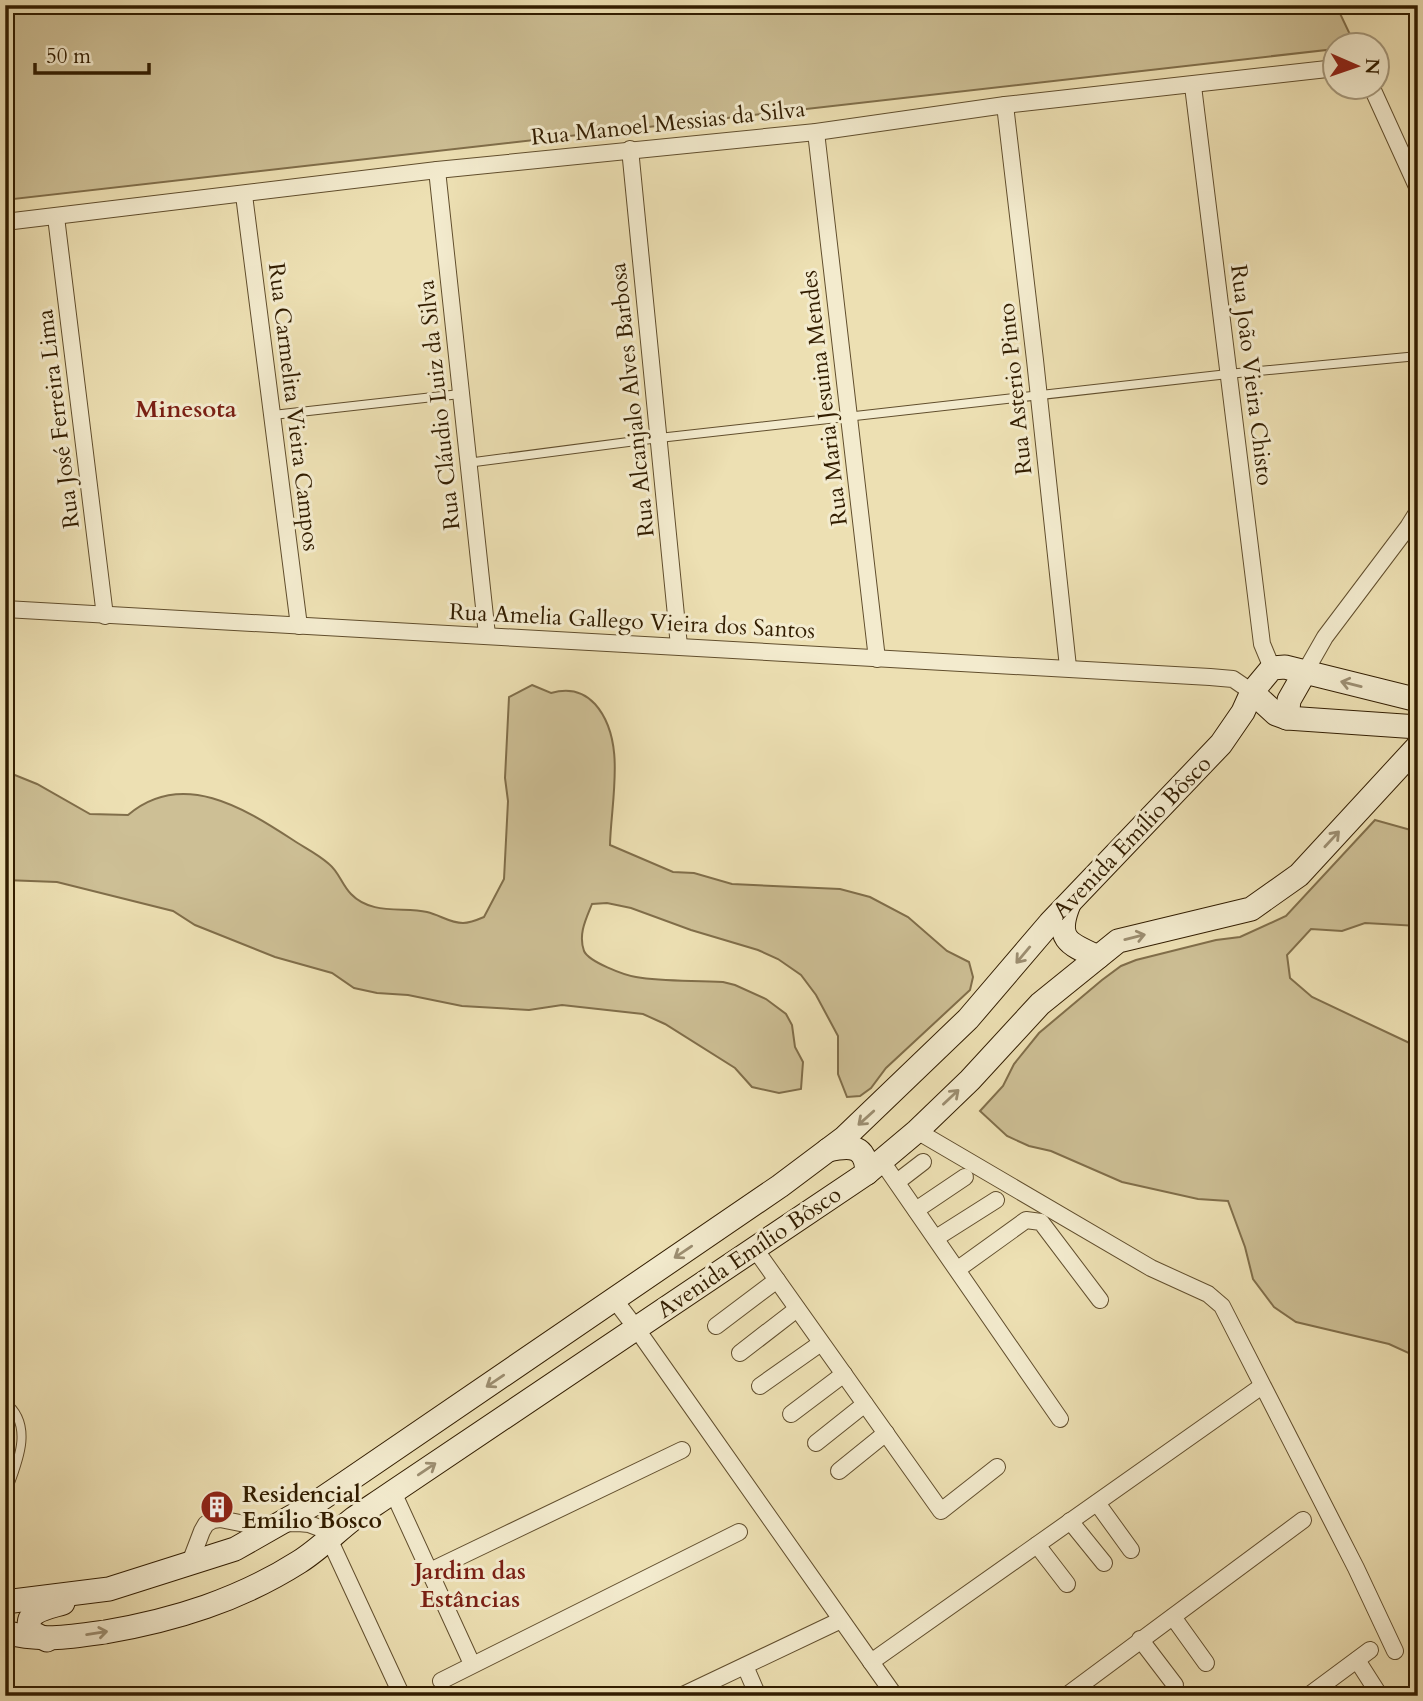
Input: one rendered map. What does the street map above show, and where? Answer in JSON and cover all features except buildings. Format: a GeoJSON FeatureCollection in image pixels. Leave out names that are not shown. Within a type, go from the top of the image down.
{"type":"FeatureCollection","features":[{"type":"Feature","properties":{"kind":"main road"},"geometry":{"type":"LineString","coordinates":[[1272,668],[1285,667],[1418,700]]}},
{"type":"Feature","properties":{"kind":"main road","name":"Avenida Emílio Bôsco"},"geometry":{"type":"LineString","coordinates":[[5,1602],[109,1589],[234,1549],[348,1481],[780,1186],[828,1150],[888,1097],[973,1012],[1070,901],[1221,744],[1243,712],[1252,692],[1272,668]]}},
{"type":"Feature","properties":{"kind":"main road"},"geometry":{"type":"LineString","coordinates":[[1287,718],[1289,700],[1305,672]]}},
{"type":"Feature","properties":{"kind":"main road"},"geometry":{"type":"LineString","coordinates":[[1252,692],[1276,714],[1287,718],[1418,727]]}},
{"type":"Feature","properties":{"kind":"main road","name":"Avenida Emílio Bôsco"},"geometry":{"type":"LineString","coordinates":[[5,1632],[47,1640],[134,1627],[181,1616],[262,1584],[302,1560],[393,1492],[874,1166],[917,1131],[1040,1004],[1118,941],[1251,909],[1299,875],[1418,746]]}},
{"type":"Feature","properties":{"kind":"main road"},"geometry":{"type":"LineString","coordinates":[[1070,901],[1062,921],[1066,939],[1074,947],[1098,957]]}},
{"type":"Feature","properties":{"kind":"main road"},"geometry":{"type":"LineString","coordinates":[[828,1150],[842,1147],[857,1149],[874,1166]]}},
{"type":"Feature","properties":{"kind":"main road"},"geometry":{"type":"LineString","coordinates":[[47,1640],[31,1632],[28,1625],[34,1613],[109,1589]]}},
{"type":"Feature","properties":{"kind":"street","name":"Rua Manoel Messias da Silva"},"geometry":{"type":"LineString","coordinates":[[5,222],[437,170],[816,132],[1004,105],[1322,70]]}},
{"type":"Feature","properties":{"kind":"street","name":"Rua João Vieira Chisto"},"geometry":{"type":"LineString","coordinates":[[1193,86],[1262,644],[1272,668]]}},
{"type":"Feature","properties":{"kind":"street"},"geometry":{"type":"LineString","coordinates":[[1378,102],[1418,189]]}},
{"type":"Feature","properties":{"kind":"street","name":"Rua Asterio Pinto"},"geometry":{"type":"LineString","coordinates":[[1004,105],[1068,667]]}},
{"type":"Feature","properties":{"kind":"street","name":"Rua Maria Jesuina Mendes"},"geometry":{"type":"LineString","coordinates":[[816,132],[877,659]]}},
{"type":"Feature","properties":{"kind":"street","name":"Rua Alcanjalo Alves Barbosa"},"geometry":{"type":"LineString","coordinates":[[629,149],[679,646]]}},
{"type":"Feature","properties":{"kind":"street","name":"Rua Cláudio Luiz da Silva"},"geometry":{"type":"LineString","coordinates":[[437,170],[487,635]]}},
{"type":"Feature","properties":{"kind":"street","name":"Rua Carmelita Vieira Campos"},"geometry":{"type":"LineString","coordinates":[[244,195],[299,626]]}},
{"type":"Feature","properties":{"kind":"street","name":"Rua José Ferreira Lima"},"geometry":{"type":"LineString","coordinates":[[56,217],[105,616]]}},
{"type":"Feature","properties":{"kind":"street"},"geometry":{"type":"LineString","coordinates":[[1305,672],[1325,637],[1409,527],[1418,511]]}},
{"type":"Feature","properties":{"kind":"street","name":"Rua Amelia Gallego Vieira dos Santos"},"geometry":{"type":"LineString","coordinates":[[5,608],[105,616],[487,635],[877,659],[1068,667],[1233,679],[1252,692]]}},
{"type":"Feature","properties":{"kind":"street"},"geometry":{"type":"LineString","coordinates":[[917,1131],[1151,1268],[1208,1294],[1222,1306],[1356,1568],[1395,1651]]}},
{"type":"Feature","properties":{"kind":"street"},"geometry":{"type":"LineString","coordinates":[[897,1182],[923,1162]]}},
{"type":"Feature","properties":{"kind":"street"},"geometry":{"type":"LineString","coordinates":[[874,1166],[897,1182],[1060,1419]]}},
{"type":"Feature","properties":{"kind":"street"},"geometry":{"type":"LineString","coordinates":[[916,1210],[965,1177]]}},
{"type":"Feature","properties":{"kind":"street"},"geometry":{"type":"LineString","coordinates":[[936,1238],[996,1200]]}},
{"type":"Feature","properties":{"kind":"street"},"geometry":{"type":"LineString","coordinates":[[958,1269],[1026,1220],[1041,1222],[1100,1300]]}},
{"type":"Feature","properties":{"kind":"street"},"geometry":{"type":"LineString","coordinates":[[755,1249],[941,1511],[997,1467]]}},
{"type":"Feature","properties":{"kind":"street"},"geometry":{"type":"LineString","coordinates":[[716,1326],[777,1280]]}},
{"type":"Feature","properties":{"kind":"street"},"geometry":{"type":"LineString","coordinates":[[614,1300],[895,1696]]}},
{"type":"Feature","properties":{"kind":"street"},"geometry":{"type":"LineString","coordinates":[[740,1353],[797,1309]]}},
{"type":"Feature","properties":{"kind":"street"},"geometry":{"type":"LineString","coordinates":[[760,1386],[821,1343]]}},
{"type":"Feature","properties":{"kind":"street"},"geometry":{"type":"LineString","coordinates":[[791,1414],[844,1374]]}},
{"type":"Feature","properties":{"kind":"street"},"geometry":{"type":"LineString","coordinates":[[871,1662],[1262,1386]]}},
{"type":"Feature","properties":{"kind":"street"},"geometry":{"type":"LineString","coordinates":[[816,1443],[865,1404]]}},
{"type":"Feature","properties":{"kind":"street"},"geometry":{"type":"LineString","coordinates":[[839,1471],[886,1433]]}},
{"type":"Feature","properties":{"kind":"street"},"geometry":{"type":"LineString","coordinates":[[429,1571],[682,1450]]}},
{"type":"Feature","properties":{"kind":"street"},"geometry":{"type":"LineString","coordinates":[[393,1492],[472,1664]]}},
{"type":"Feature","properties":{"kind":"street"},"geometry":{"type":"LineString","coordinates":[[1097,1503],[1131,1550]]}},
{"type":"Feature","properties":{"kind":"street"},"geometry":{"type":"LineString","coordinates":[[189,1565],[202,1531],[206,1524],[213,1520],[250,1525],[309,1524],[325,1530],[402,1696]]}},
{"type":"Feature","properties":{"kind":"street"},"geometry":{"type":"LineString","coordinates":[[1066,1696],[1303,1520]]}},
{"type":"Feature","properties":{"kind":"street"},"geometry":{"type":"LineString","coordinates":[[1070,1521],[1104,1563]]}},
{"type":"Feature","properties":{"kind":"street"},"geometry":{"type":"LineString","coordinates":[[441,1681],[739,1532]]}},
{"type":"Feature","properties":{"kind":"street"},"geometry":{"type":"LineString","coordinates":[[1037,1545],[1067,1584]]}},
{"type":"Feature","properties":{"kind":"street"},"geometry":{"type":"LineString","coordinates":[[1173,1617],[1206,1663]]}},
{"type":"Feature","properties":{"kind":"street"},"geometry":{"type":"LineString","coordinates":[[681,1696],[841,1620]]}},
{"type":"Feature","properties":{"kind":"street"},"geometry":{"type":"LineString","coordinates":[[1140,1639],[1175,1685]]}},
{"type":"Feature","properties":{"kind":"street"},"geometry":{"type":"LineString","coordinates":[[1308,1696],[1364,1655],[1380,1696]]}},
{"type":"Feature","properties":{"kind":"street"},"geometry":{"type":"LineString","coordinates":[[745,1666],[758,1696]]}},
{"type":"Feature","properties":{"kind":"street"},"geometry":{"type":"LineString","coordinates":[[715,1680],[722,1696]]}},
{"type":"Feature","properties":{"kind":"lane"},"geometry":{"type":"LineString","coordinates":[[467,463],[659,438],[1228,374],[1418,356]]}},
{"type":"Feature","properties":{"kind":"lane"},"geometry":{"type":"LineString","coordinates":[[273,415],[460,394]]}},
{"type":"Feature","properties":{"kind":"lane"},"geometry":{"type":"LineString","coordinates":[[5,1402],[13,1408],[21,1423],[22,1438],[5,1496]]}},
{"type":"Feature","properties":{"kind":"shaded area"},"geometry":{"type":"Polygon","coordinates":[[[5,5],[1336,5],[1349,32],[1322,32],[1322,50],[5,200],[5,5]]]}},
{"type":"Feature","properties":{"kind":"shaded area"},"geometry":{"type":"Polygon","coordinates":[[[532,685],[551,693],[580,693],[595,704],[605,719],[611,735],[615,771],[610,845],[673,872],[694,873],[732,884],[840,889],[870,897],[908,917],[947,951],[969,962],[973,977],[970,990],[886,1068],[871,1088],[860,1096],[847,1097],[838,1074],[838,1036],[816,995],[801,975],[778,959],[758,950],[631,908],[607,903],[592,904],[583,927],[582,945],[587,955],[599,964],[636,977],[735,985],[766,999],[786,1014],[792,1025],[795,1047],[803,1062],[801,1089],[779,1093],[752,1087],[735,1068],[665,1024],[643,1014],[562,1005],[529,1010],[462,1006],[408,995],[377,993],[354,988],[332,973],[275,957],[195,925],[173,911],[57,882],[5,880],[5,771],[37,784],[90,814],[128,815],[149,802],[170,795],[191,794],[212,798],[254,816],[320,857],[332,867],[345,887],[359,901],[377,908],[427,912],[458,923],[476,920],[484,917],[504,879],[509,697],[532,685]]]}},
{"type":"Feature","properties":{"kind":"shaded area"},"geometry":{"type":"Polygon","coordinates":[[[1375,820],[1418,832],[1418,926],[1365,923],[1342,931],[1311,929],[1287,955],[1290,978],[1312,997],[1418,1047],[1418,1363],[1411,1354],[1389,1344],[1296,1322],[1274,1307],[1253,1279],[1245,1247],[1228,1201],[1198,1199],[1122,1182],[1051,1151],[1029,1146],[1007,1136],[980,1111],[1003,1086],[1014,1064],[1039,1033],[1121,966],[1216,940],[1240,937],[1286,916],[1375,820]]]}},
{"type":"Feature","properties":{"kind":"place","name":"Residencial Emilio Bosco"},"geometry":{"type":"Point","coordinates":[217,1507]}},
{"type":"Feature","properties":{"kind":"district","name":"Minesota"},"geometry":{"type":"Point","coordinates":[186,409]}},
{"type":"Feature","properties":{"kind":"district","name":"Jardim das Estâncias"},"geometry":{"type":"Point","coordinates":[470,1585]}}]}
